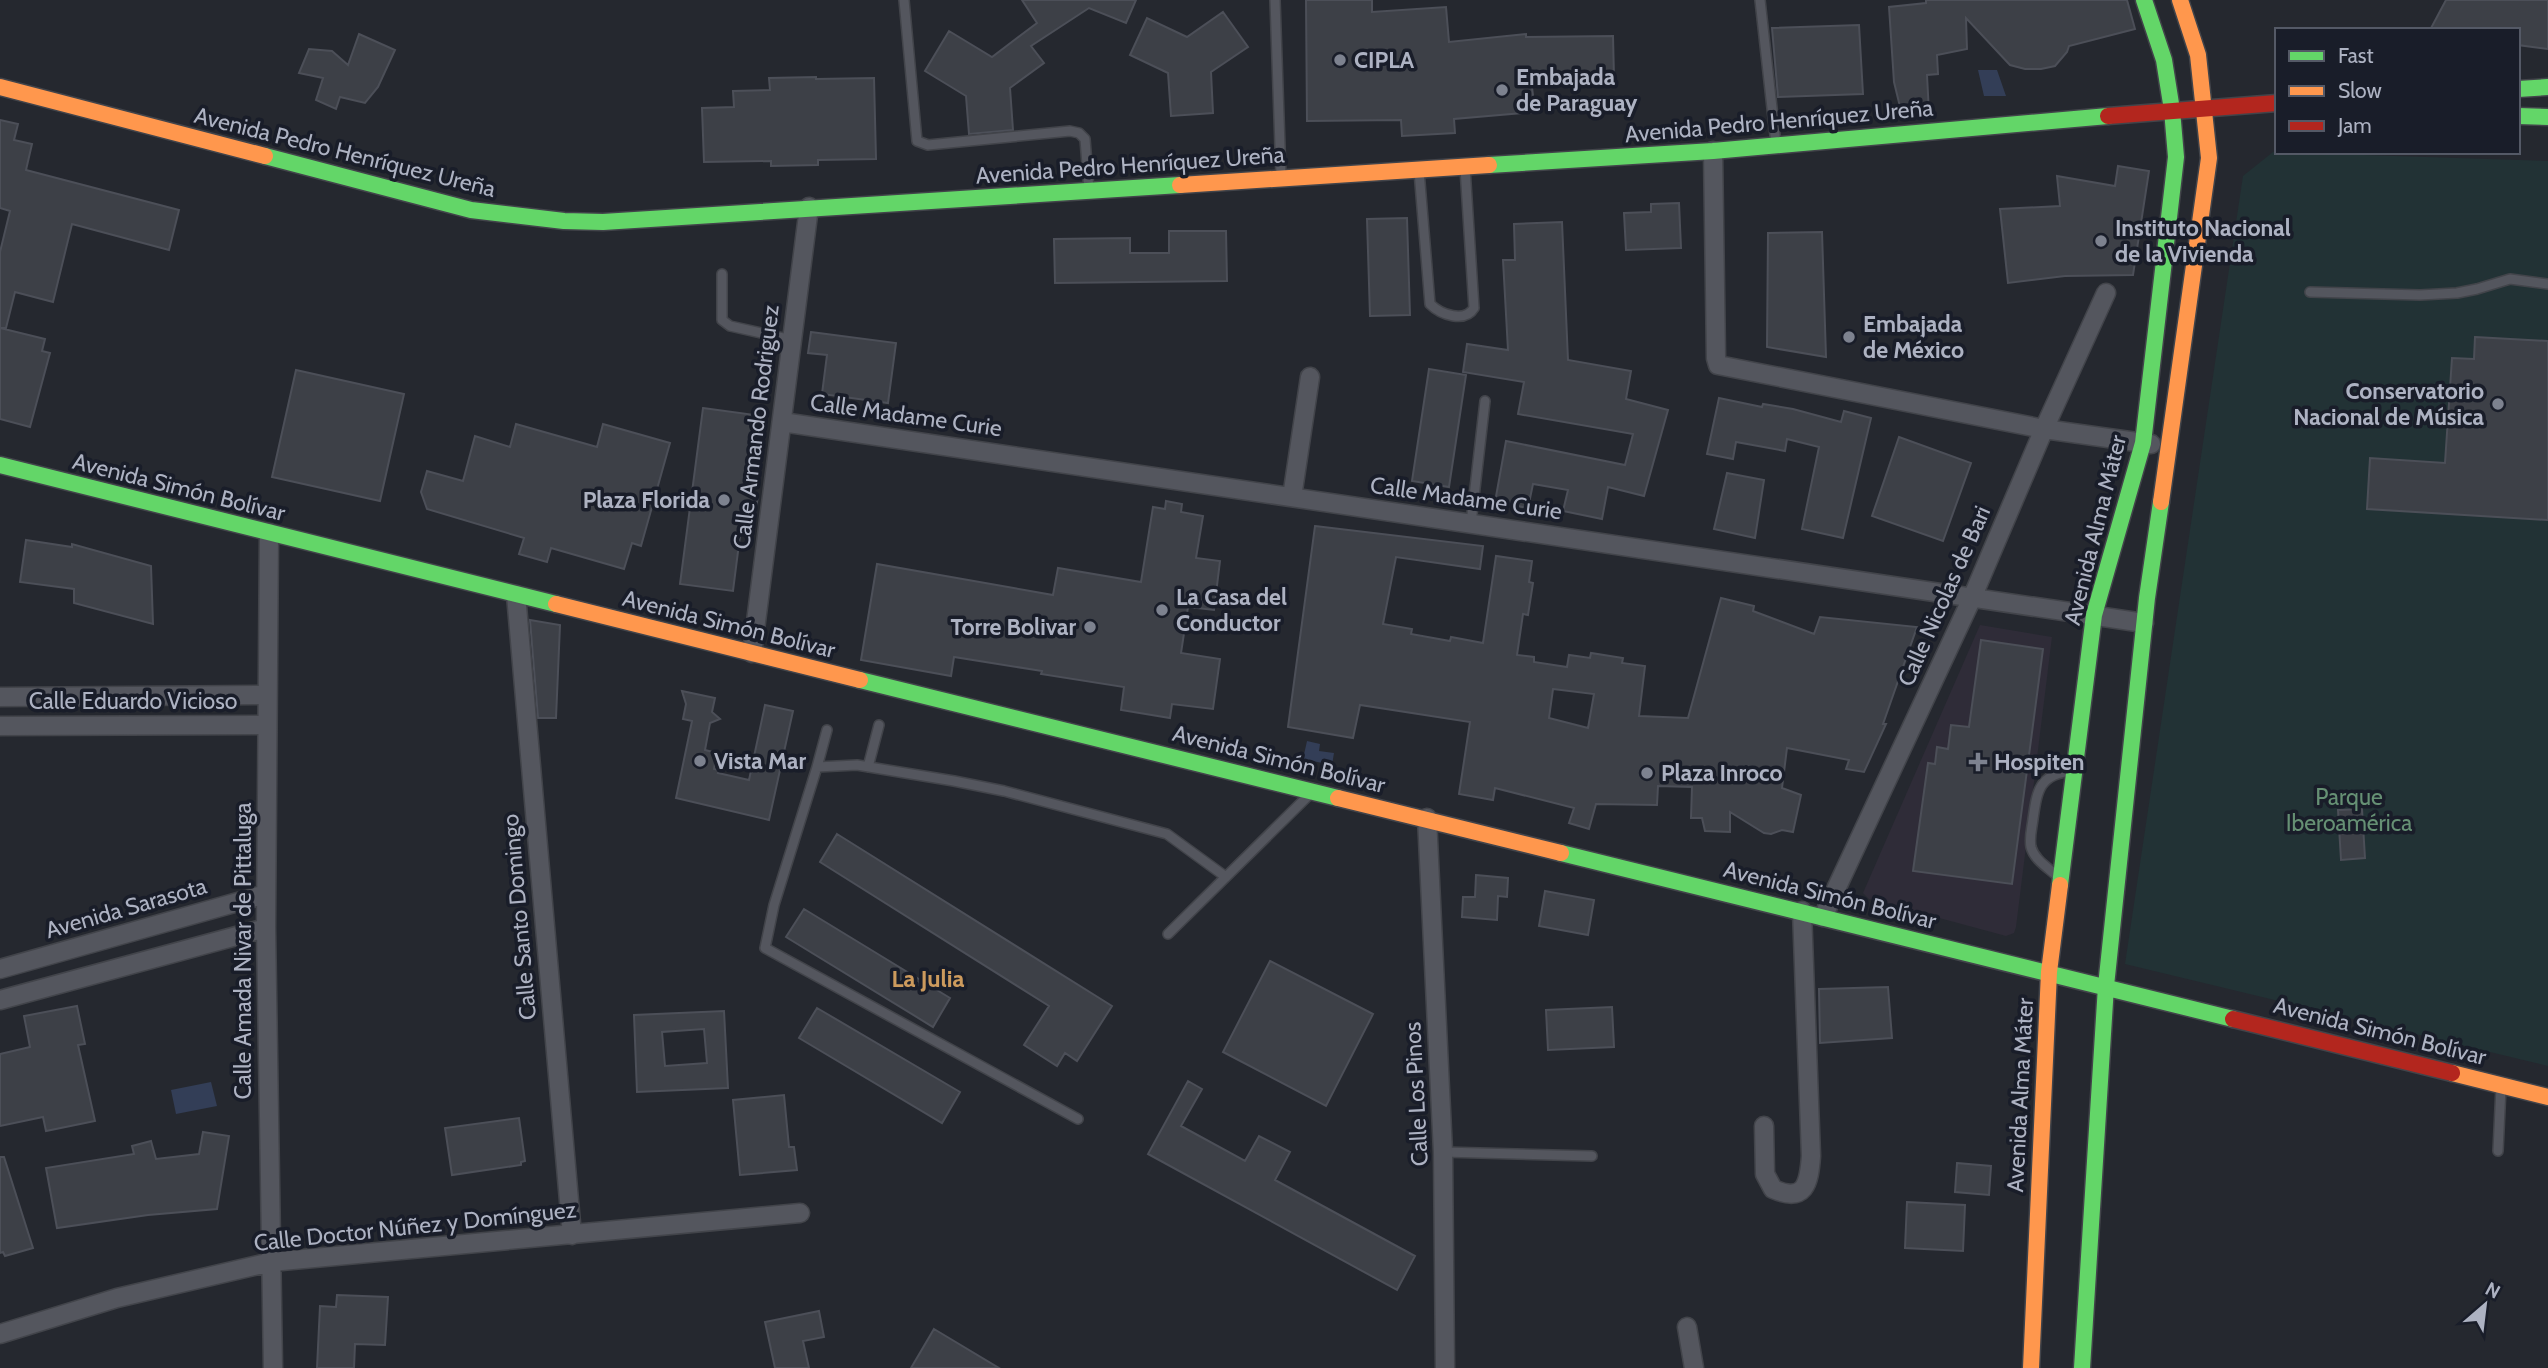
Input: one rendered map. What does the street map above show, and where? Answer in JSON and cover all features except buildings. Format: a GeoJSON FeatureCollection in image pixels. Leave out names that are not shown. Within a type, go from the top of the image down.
{"type":"FeatureCollection","features":[{"type":"Feature","properties":{"kind":"main road","name":"Avenida Alma Máter"},"geometry":{"type":"LineString","coordinates":[[2031,1368],[2049,972],[2060,879],[2094,615],[2143,443],[2176,157],[2164,60],[2144,0]]}},
{"type":"Feature","properties":{"kind":"main road"},"geometry":{"type":"LineString","coordinates":[[2082,1368],[2106,986],[2144,623],[2208,158],[2197,55],[2180,0]]}},
{"type":"Feature","properties":{"kind":"main road","name":"Avenida Pedro Henríquez Ureña"},"geometry":{"type":"LineString","coordinates":[[0,87],[471,210],[564,221],[603,222],[1713,151],[2204,107],[2275,103]]}},
{"type":"Feature","properties":{"kind":"main road"},"geometry":{"type":"LineString","coordinates":[[2520,89],[2548,87]]}},
{"type":"Feature","properties":{"kind":"main road"},"geometry":{"type":"LineString","coordinates":[[2520,116],[2548,117]]}},
{"type":"Feature","properties":{"kind":"main road","name":"Avenida Simón Bolívar"},"geometry":{"type":"LineString","coordinates":[[0,465],[2548,1097]]}},
{"type":"Feature","properties":{"kind":"street"},"geometry":{"type":"LineString","coordinates":[[1713,151],[1718,365],[2044,429],[2169,447]]}},
{"type":"Feature","properties":{"kind":"street","name":"Calle Armando Rodriguez"},"geometry":{"type":"LineString","coordinates":[[752,653],[809,207]]}},
{"type":"Feature","properties":{"kind":"street","name":"Calle Nicolas de Bari"},"geometry":{"type":"LineString","coordinates":[[1824,917],[1972,598],[2106,293]]}},
{"type":"Feature","properties":{"kind":"street"},"geometry":{"type":"LineString","coordinates":[[1292,497],[1310,377]]}},
{"type":"Feature","properties":{"kind":"street","name":"Calle Madame Curie"},"geometry":{"type":"LineString","coordinates":[[782,422],[2144,623]]}},
{"type":"Feature","properties":{"kind":"street","name":"Calle Amada Nivar de Pittaluga"},"geometry":{"type":"LineString","coordinates":[[269,533],[266,928],[273,1368]]}},
{"type":"Feature","properties":{"kind":"street","name":"Calle Santo Domingo"},"geometry":{"type":"LineString","coordinates":[[516,595],[572,1235]]}},
{"type":"Feature","properties":{"kind":"street","name":"Calle Eduardo Vicioso"},"geometry":{"type":"LineString","coordinates":[[0,697],[266,695]]}},
{"type":"Feature","properties":{"kind":"street","name":"Calle Eduardo Vicioso"},"geometry":{"type":"LineString","coordinates":[[0,726],[267,725]]}},
{"type":"Feature","properties":{"kind":"street","name":"Calle Los Pinos"},"geometry":{"type":"LineString","coordinates":[[1427,818],[1443,1152],[1445,1368]]}},
{"type":"Feature","properties":{"kind":"street","name":"Avenida Sarasota"},"geometry":{"type":"LineString","coordinates":[[0,969],[266,894]]}},
{"type":"Feature","properties":{"kind":"street"},"geometry":{"type":"LineString","coordinates":[[1764,1125],[1765,1174],[1773,1189],[1787,1195],[1799,1193],[1806,1186],[1810,1175],[1811,1156],[1802,911]]}},
{"type":"Feature","properties":{"kind":"street"},"geometry":{"type":"LineString","coordinates":[[0,1000],[266,928]]}},
{"type":"Feature","properties":{"kind":"street"},"geometry":{"type":"LineString","coordinates":[[71,950],[80,978]]}},
{"type":"Feature","properties":{"kind":"street","name":"Calle Doctor Núñez y Domínguez"},"geometry":{"type":"LineString","coordinates":[[0,1334],[117,1298],[271,1262],[800,1213]]}},
{"type":"Feature","properties":{"kind":"street"},"geometry":{"type":"LineString","coordinates":[[1687,1327],[1693,1368]]}},
{"type":"Feature","properties":{"kind":"lane"},"geometry":{"type":"LineString","coordinates":[[904,0],[917,141],[928,145],[1070,131],[1079,133],[1085,139],[1089,190]]}},
{"type":"Feature","properties":{"kind":"lane"},"geometry":{"type":"LineString","coordinates":[[1275,0],[1281,178]]}},
{"type":"Feature","properties":{"kind":"lane"},"geometry":{"type":"LineString","coordinates":[[1760,0],[1776,145]]}},
{"type":"Feature","properties":{"kind":"lane"},"geometry":{"type":"LineString","coordinates":[[1419,169],[1430,304],[1438,312],[1463,316],[1470,314],[1474,308],[1465,167]]}},
{"type":"Feature","properties":{"kind":"lane"},"geometry":{"type":"LineString","coordinates":[[722,274],[722,320],[730,326],[792,340]]}},
{"type":"Feature","properties":{"kind":"lane"},"geometry":{"type":"LineString","coordinates":[[2310,292],[2420,295],[2457,293],[2511,279],[2548,284]]}},
{"type":"Feature","properties":{"kind":"lane"},"geometry":{"type":"LineString","coordinates":[[1471,523],[1485,401]]}},
{"type":"Feature","properties":{"kind":"lane"},"geometry":{"type":"LineString","coordinates":[[868,767],[878,726]]}},
{"type":"Feature","properties":{"kind":"lane"},"geometry":{"type":"LineString","coordinates":[[827,730],[774,905],[765,948],[1078,1119]]}},
{"type":"Feature","properties":{"kind":"lane"},"geometry":{"type":"LineString","coordinates":[[817,767],[858,765],[1004,791],[1167,834],[1226,877]]}},
{"type":"Feature","properties":{"kind":"lane"},"geometry":{"type":"LineString","coordinates":[[2060,879],[2034,852],[2031,833],[2036,796],[2041,786],[2053,775],[2074,771]]}},
{"type":"Feature","properties":{"kind":"lane"},"geometry":{"type":"LineString","coordinates":[[1168,934],[1314,791]]}},
{"type":"Feature","properties":{"kind":"lane"},"geometry":{"type":"LineString","coordinates":[[2498,1151],[2501,1085]]}},
{"type":"Feature","properties":{"kind":"lane"},"geometry":{"type":"LineString","coordinates":[[1443,1152],[1592,1156]]}},
{"type":"Feature","properties":{"kind":"shaded area","name":"Hospiten"},"geometry":{"type":"Polygon","coordinates":[[[1980,625],[2052,637],[2016,927],[2014,933],[2006,936],[1869,899],[1863,893],[1980,625]]]}},
{"type":"Feature","properties":{"kind":"green space","name":"Parque Iberoamérica"},"geometry":{"type":"Polygon","coordinates":[[[2273,152],[2548,161],[2548,1066],[2125,964],[2243,176],[2273,152]]]}},
{"type":"Feature","properties":{"kind":"water"},"geometry":{"type":"Polygon","coordinates":[[[1978,70],[1997,70],[2006,96],[1984,96],[1978,70]]]}},
{"type":"Feature","properties":{"kind":"water"},"geometry":{"type":"Polygon","coordinates":[[[1307,741],[1320,744],[1319,751],[1334,753],[1332,765],[1303,759],[1307,741]]]}},
{"type":"Feature","properties":{"kind":"water"},"geometry":{"type":"Polygon","coordinates":[[[211,1082],[217,1106],[176,1114],[171,1090],[211,1082]]]}},
{"type":"Feature","properties":{"kind":"traffic: fast"},"geometry":{"type":"LineString","coordinates":[[2060,885],[2094,615],[2143,443],[2176,157],[2164,60],[2144,0]]}},
{"type":"Feature","properties":{"kind":"traffic: fast"},"geometry":{"type":"LineString","coordinates":[[2520,89],[2548,87]]}},
{"type":"Feature","properties":{"kind":"traffic: fast"},"geometry":{"type":"LineString","coordinates":[[1489,165],[1713,151],[2108,116]]}},
{"type":"Feature","properties":{"kind":"traffic: fast"},"geometry":{"type":"LineString","coordinates":[[2520,116],[2548,117]]}},
{"type":"Feature","properties":{"kind":"traffic: fast"},"geometry":{"type":"LineString","coordinates":[[265,156],[471,210],[564,221],[603,222],[1180,185]]}},
{"type":"Feature","properties":{"kind":"traffic: fast"},"geometry":{"type":"LineString","coordinates":[[0,465],[556,604]]}},
{"type":"Feature","properties":{"kind":"traffic: fast"},"geometry":{"type":"LineString","coordinates":[[2082,1368],[2106,986],[2147,598],[2161,502]]}},
{"type":"Feature","properties":{"kind":"traffic: fast"},"geometry":{"type":"LineString","coordinates":[[860,680],[1338,798]]}},
{"type":"Feature","properties":{"kind":"traffic: fast"},"geometry":{"type":"LineString","coordinates":[[1561,853],[2233,1019]]}},
{"type":"Feature","properties":{"kind":"traffic: slow"},"geometry":{"type":"LineString","coordinates":[[2161,502],[2209,158],[2198,55],[2180,0]]}},
{"type":"Feature","properties":{"kind":"traffic: slow"},"geometry":{"type":"LineString","coordinates":[[0,87],[265,156]]}},
{"type":"Feature","properties":{"kind":"traffic: slow"},"geometry":{"type":"LineString","coordinates":[[1180,185],[1489,165]]}},
{"type":"Feature","properties":{"kind":"traffic: slow"},"geometry":{"type":"LineString","coordinates":[[556,604],[860,680]]}},
{"type":"Feature","properties":{"kind":"traffic: slow"},"geometry":{"type":"LineString","coordinates":[[1338,798],[1561,853]]}},
{"type":"Feature","properties":{"kind":"traffic: slow"},"geometry":{"type":"LineString","coordinates":[[2031,1368],[2049,972],[2060,885]]}},
{"type":"Feature","properties":{"kind":"traffic: slow"},"geometry":{"type":"LineString","coordinates":[[2452,1073],[2548,1097]]}},
{"type":"Feature","properties":{"kind":"traffic: jam"},"geometry":{"type":"LineString","coordinates":[[2108,116],[2275,103]]}},
{"type":"Feature","properties":{"kind":"traffic: jam"},"geometry":{"type":"LineString","coordinates":[[2233,1019],[2452,1073]]}},
{"type":"Feature","properties":{"kind":"place","name":"CIPLA"},"geometry":{"type":"Point","coordinates":[1340,60]}},
{"type":"Feature","properties":{"kind":"place","name":"Embajada de Paraguay"},"geometry":{"type":"Point","coordinates":[1502,90]}},
{"type":"Feature","properties":{"kind":"place","name":"Instituto Nacional de la Vivienda"},"geometry":{"type":"Point","coordinates":[2101,241]}},
{"type":"Feature","properties":{"kind":"place","name":"Embajada de México"},"geometry":{"type":"Point","coordinates":[1849,337]}},
{"type":"Feature","properties":{"kind":"place","name":"Conservatorio Nacional de Música"},"geometry":{"type":"Point","coordinates":[2498,404]}},
{"type":"Feature","properties":{"kind":"place","name":"Plaza Florida"},"geometry":{"type":"Point","coordinates":[724,500]}},
{"type":"Feature","properties":{"kind":"place","name":"La Casa del Conductor"},"geometry":{"type":"Point","coordinates":[1162,610]}},
{"type":"Feature","properties":{"kind":"place","name":"Torre Bolivar"},"geometry":{"type":"Point","coordinates":[1090,627]}},
{"type":"Feature","properties":{"kind":"place","name":"Vista Mar"},"geometry":{"type":"Point","coordinates":[700,761]}},
{"type":"Feature","properties":{"kind":"place","name":"Hospiten"},"geometry":{"type":"Point","coordinates":[1978,762]}},
{"type":"Feature","properties":{"kind":"place","name":"Plaza Inroco"},"geometry":{"type":"Point","coordinates":[1647,773]}},
{"type":"Feature","properties":{"kind":"district","name":"La Julia"},"geometry":{"type":"Point","coordinates":[928,978]}}]}
